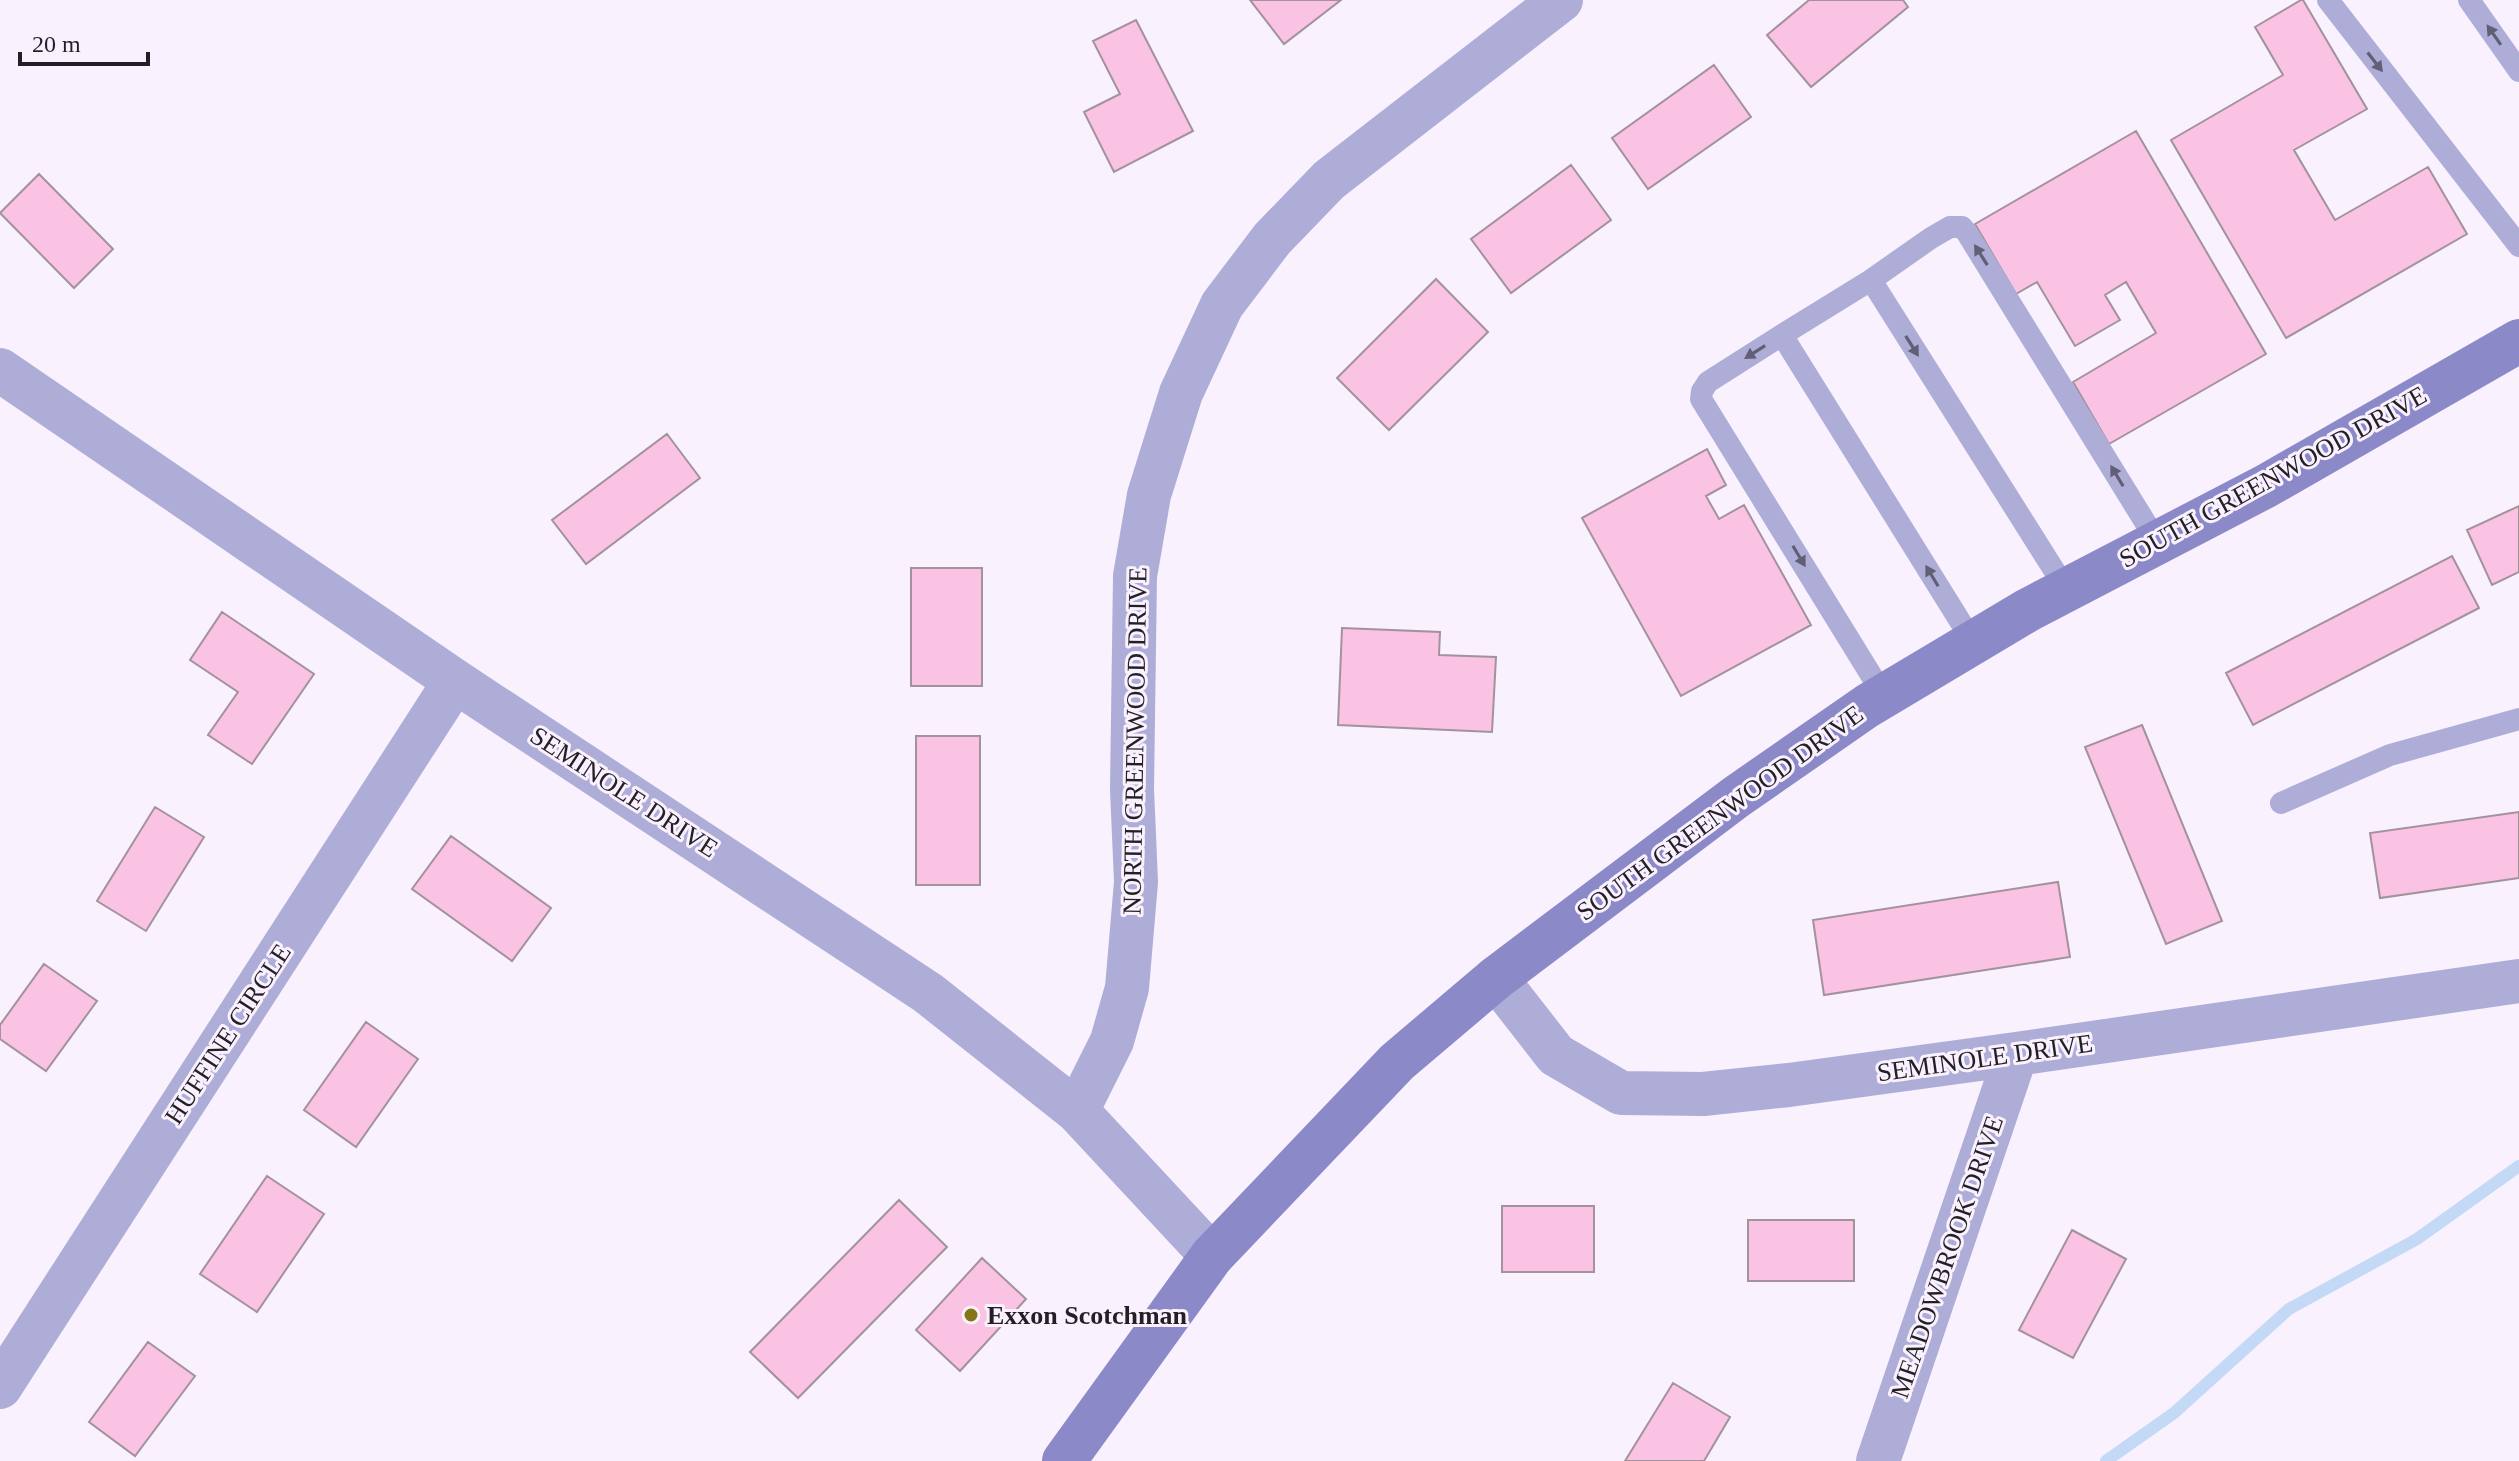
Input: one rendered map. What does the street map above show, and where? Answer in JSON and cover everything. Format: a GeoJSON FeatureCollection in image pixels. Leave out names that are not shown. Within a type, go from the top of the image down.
{"type":"FeatureCollection","features":[{"type":"Feature","properties":{"kind":"street","name":"NORTH GREENWOOD DRIVE"},"geometry":{"type":"LineString","coordinates":[[1077,1111],[1112,1041],[1127,988],[1136,882],[1132,789],[1135,576],[1149,495],[1181,393],[1222,305],[1272,239],[1329,180],[1561,0]]}},
{"type":"Feature","properties":{"kind":"street","name":"SOUTH GREENWOOD DRIVE"},"geometry":{"type":"LineString","coordinates":[[1064,1461],[1212,1256],[1397,1062],[1496,978],[1736,797],[1884,696],[2066,589],[2266,486],[2519,341]]}},
{"type":"Feature","properties":{"kind":"street","name":"SEMINOLE DRIVE"},"geometry":{"type":"LineString","coordinates":[[0,370],[455,681],[928,993],[1077,1111],[1212,1256]]}},
{"type":"Feature","properties":{"kind":"street","name":"HUFFINE CIRCLE"},"geometry":{"type":"LineString","coordinates":[[0,1387],[455,681]]}},
{"type":"Feature","properties":{"kind":"street","name":"SEMINOLE DRIVE"},"geometry":{"type":"LineString","coordinates":[[1496,978],[1556,1055],[1621,1093],[1703,1094],[2016,1054],[2519,981]]}},
{"type":"Feature","properties":{"kind":"street","name":"MEADOWBROOK DRIVE"},"geometry":{"type":"LineString","coordinates":[[1878,1461],[2016,1054]]}},
{"type":"Feature","properties":{"kind":"lane"},"geometry":{"type":"LineString","coordinates":[[2328,0],[2519,246]]}},
{"type":"Feature","properties":{"kind":"lane"},"geometry":{"type":"LineString","coordinates":[[2469,0],[2519,71]]}},
{"type":"Feature","properties":{"kind":"lane"},"geometry":{"type":"LineString","coordinates":[[1884,696],[1701,399],[1702,391],[1708,382],[1950,227],[1962,227],[2158,543]]}},
{"type":"Feature","properties":{"kind":"lane"},"geometry":{"type":"LineString","coordinates":[[1871,280],[2066,589]]}},
{"type":"Feature","properties":{"kind":"lane"},"geometry":{"type":"LineString","coordinates":[[1782,335],[1973,642]]}},
{"type":"Feature","properties":{"kind":"lane"},"geometry":{"type":"LineString","coordinates":[[2281,803],[2390,755],[2519,719]]}},
{"type":"Feature","properties":{"kind":"building"},"geometry":{"type":"Polygon","coordinates":[[[1250,0],[1341,0],[1284,44],[1250,0]]]}},
{"type":"Feature","properties":{"kind":"building"},"geometry":{"type":"Polygon","coordinates":[[[1809,0],[1903,0],[1908,7],[1811,87],[1767,35],[1809,0]]]}},
{"type":"Feature","properties":{"kind":"building"},"geometry":{"type":"Polygon","coordinates":[[[2301,0],[2367,109],[2294,150],[2335,220],[2428,167],[2467,234],[2286,338],[2171,140],[2283,75],[2255,27],[2301,0]]]}},
{"type":"Feature","properties":{"kind":"building"},"geometry":{"type":"Polygon","coordinates":[[[1136,20],[1193,131],[1114,172],[1084,112],[1120,94],[1093,41],[1136,20]]]}},
{"type":"Feature","properties":{"kind":"building"},"geometry":{"type":"Polygon","coordinates":[[[1714,65],[1751,117],[1648,189],[1612,138],[1714,65]]]}},
{"type":"Feature","properties":{"kind":"building"},"geometry":{"type":"Polygon","coordinates":[[[2136,131],[2266,354],[2109,444],[2073,382],[2156,333],[2126,282],[2105,295],[2120,320],[2075,346],[2037,282],[2016,294],[1975,224],[2136,131]]]}},
{"type":"Feature","properties":{"kind":"building"},"geometry":{"type":"Polygon","coordinates":[[[1571,165],[1611,220],[1511,293],[1471,239],[1571,165]]]}},
{"type":"Feature","properties":{"kind":"building"},"geometry":{"type":"Polygon","coordinates":[[[39,174],[113,249],[74,288],[0,213],[39,174]]]}},
{"type":"Feature","properties":{"kind":"building"},"geometry":{"type":"Polygon","coordinates":[[[1436,279],[1488,332],[1389,430],[1337,378],[1436,279]]]}},
{"type":"Feature","properties":{"kind":"building"},"geometry":{"type":"Polygon","coordinates":[[[667,434],[700,478],[586,564],[552,520],[667,434]]]}},
{"type":"Feature","properties":{"kind":"building"},"geometry":{"type":"Polygon","coordinates":[[[1707,449],[1726,485],[1706,496],[1719,519],[1744,505],[1811,625],[1681,696],[1582,518],[1707,449]]]}},
{"type":"Feature","properties":{"kind":"building"},"geometry":{"type":"Polygon","coordinates":[[[2519,506],[2519,572],[2492,585],[2467,530],[2519,506]]]}},
{"type":"Feature","properties":{"kind":"building"},"geometry":{"type":"Polygon","coordinates":[[[2452,556],[2479,608],[2253,725],[2226,673],[2452,556]]]}},
{"type":"Feature","properties":{"kind":"building"},"geometry":{"type":"Polygon","coordinates":[[[911,568],[982,568],[982,686],[911,686],[911,568]]]}},
{"type":"Feature","properties":{"kind":"building"},"geometry":{"type":"Polygon","coordinates":[[[222,612],[314,674],[252,764],[208,735],[238,692],[190,660],[222,612]]]}},
{"type":"Feature","properties":{"kind":"building"},"geometry":{"type":"Polygon","coordinates":[[[1342,628],[1440,632],[1439,655],[1496,657],[1492,732],[1338,725],[1342,628]]]}},
{"type":"Feature","properties":{"kind":"building"},"geometry":{"type":"Polygon","coordinates":[[[2142,725],[2222,921],[2166,944],[2085,747],[2142,725]]]}},
{"type":"Feature","properties":{"kind":"building"},"geometry":{"type":"Polygon","coordinates":[[[916,736],[980,736],[980,885],[916,885],[916,736]]]}},
{"type":"Feature","properties":{"kind":"building"},"geometry":{"type":"Polygon","coordinates":[[[155,807],[204,837],[146,931],[97,901],[155,807]]]}},
{"type":"Feature","properties":{"kind":"building"},"geometry":{"type":"Polygon","coordinates":[[[2519,812],[2519,878],[2380,898],[2370,833],[2519,812]]]}},
{"type":"Feature","properties":{"kind":"building"},"geometry":{"type":"Polygon","coordinates":[[[451,836],[551,908],[512,961],[412,889],[451,836]]]}},
{"type":"Feature","properties":{"kind":"building"},"geometry":{"type":"Polygon","coordinates":[[[2058,882],[2070,957],[1824,995],[1813,920],[2058,882]]]}},
{"type":"Feature","properties":{"kind":"building"},"geometry":{"type":"Polygon","coordinates":[[[44,964],[97,1001],[46,1071],[0,1039],[0,1025],[44,964]]]}},
{"type":"Feature","properties":{"kind":"building"},"geometry":{"type":"Polygon","coordinates":[[[366,1022],[418,1059],[356,1147],[304,1110],[366,1022]]]}},
{"type":"Feature","properties":{"kind":"building"},"geometry":{"type":"Polygon","coordinates":[[[267,1176],[324,1214],[257,1312],[200,1274],[267,1176]]]}},
{"type":"Feature","properties":{"kind":"building"},"geometry":{"type":"Polygon","coordinates":[[[899,1200],[947,1247],[798,1398],[750,1352],[899,1200]]]}},
{"type":"Feature","properties":{"kind":"building"},"geometry":{"type":"Polygon","coordinates":[[[1502,1206],[1594,1206],[1594,1272],[1502,1272],[1502,1206]]]}},
{"type":"Feature","properties":{"kind":"building"},"geometry":{"type":"Polygon","coordinates":[[[1748,1220],[1854,1220],[1854,1281],[1748,1281],[1748,1220]]]}},
{"type":"Feature","properties":{"kind":"building"},"geometry":{"type":"Polygon","coordinates":[[[2072,1230],[2126,1259],[2073,1358],[2019,1330],[2072,1230]]]}},
{"type":"Feature","properties":{"kind":"building","name":"Exxon Scotchman"},"geometry":{"type":"Polygon","coordinates":[[[982,1258],[1026,1299],[960,1371],[916,1330],[982,1258]]]}},
{"type":"Feature","properties":{"kind":"building"},"geometry":{"type":"Polygon","coordinates":[[[148,1342],[195,1376],[135,1456],[89,1422],[148,1342]]]}},
{"type":"Feature","properties":{"kind":"building"},"geometry":{"type":"Polygon","coordinates":[[[1673,1383],[1730,1417],[1704,1461],[1625,1461],[1673,1383]]]}},
{"type":"Feature","properties":{"kind":"waterway"},"geometry":{"type":"LineString","coordinates":[[2106,1461],[2174,1413],[2289,1309],[2417,1239],[2519,1166]]}},
{"type":"Feature","properties":{"kind":"place","name":"Exxon Scotchman"},"geometry":{"type":"Point","coordinates":[971,1315]}}]}
